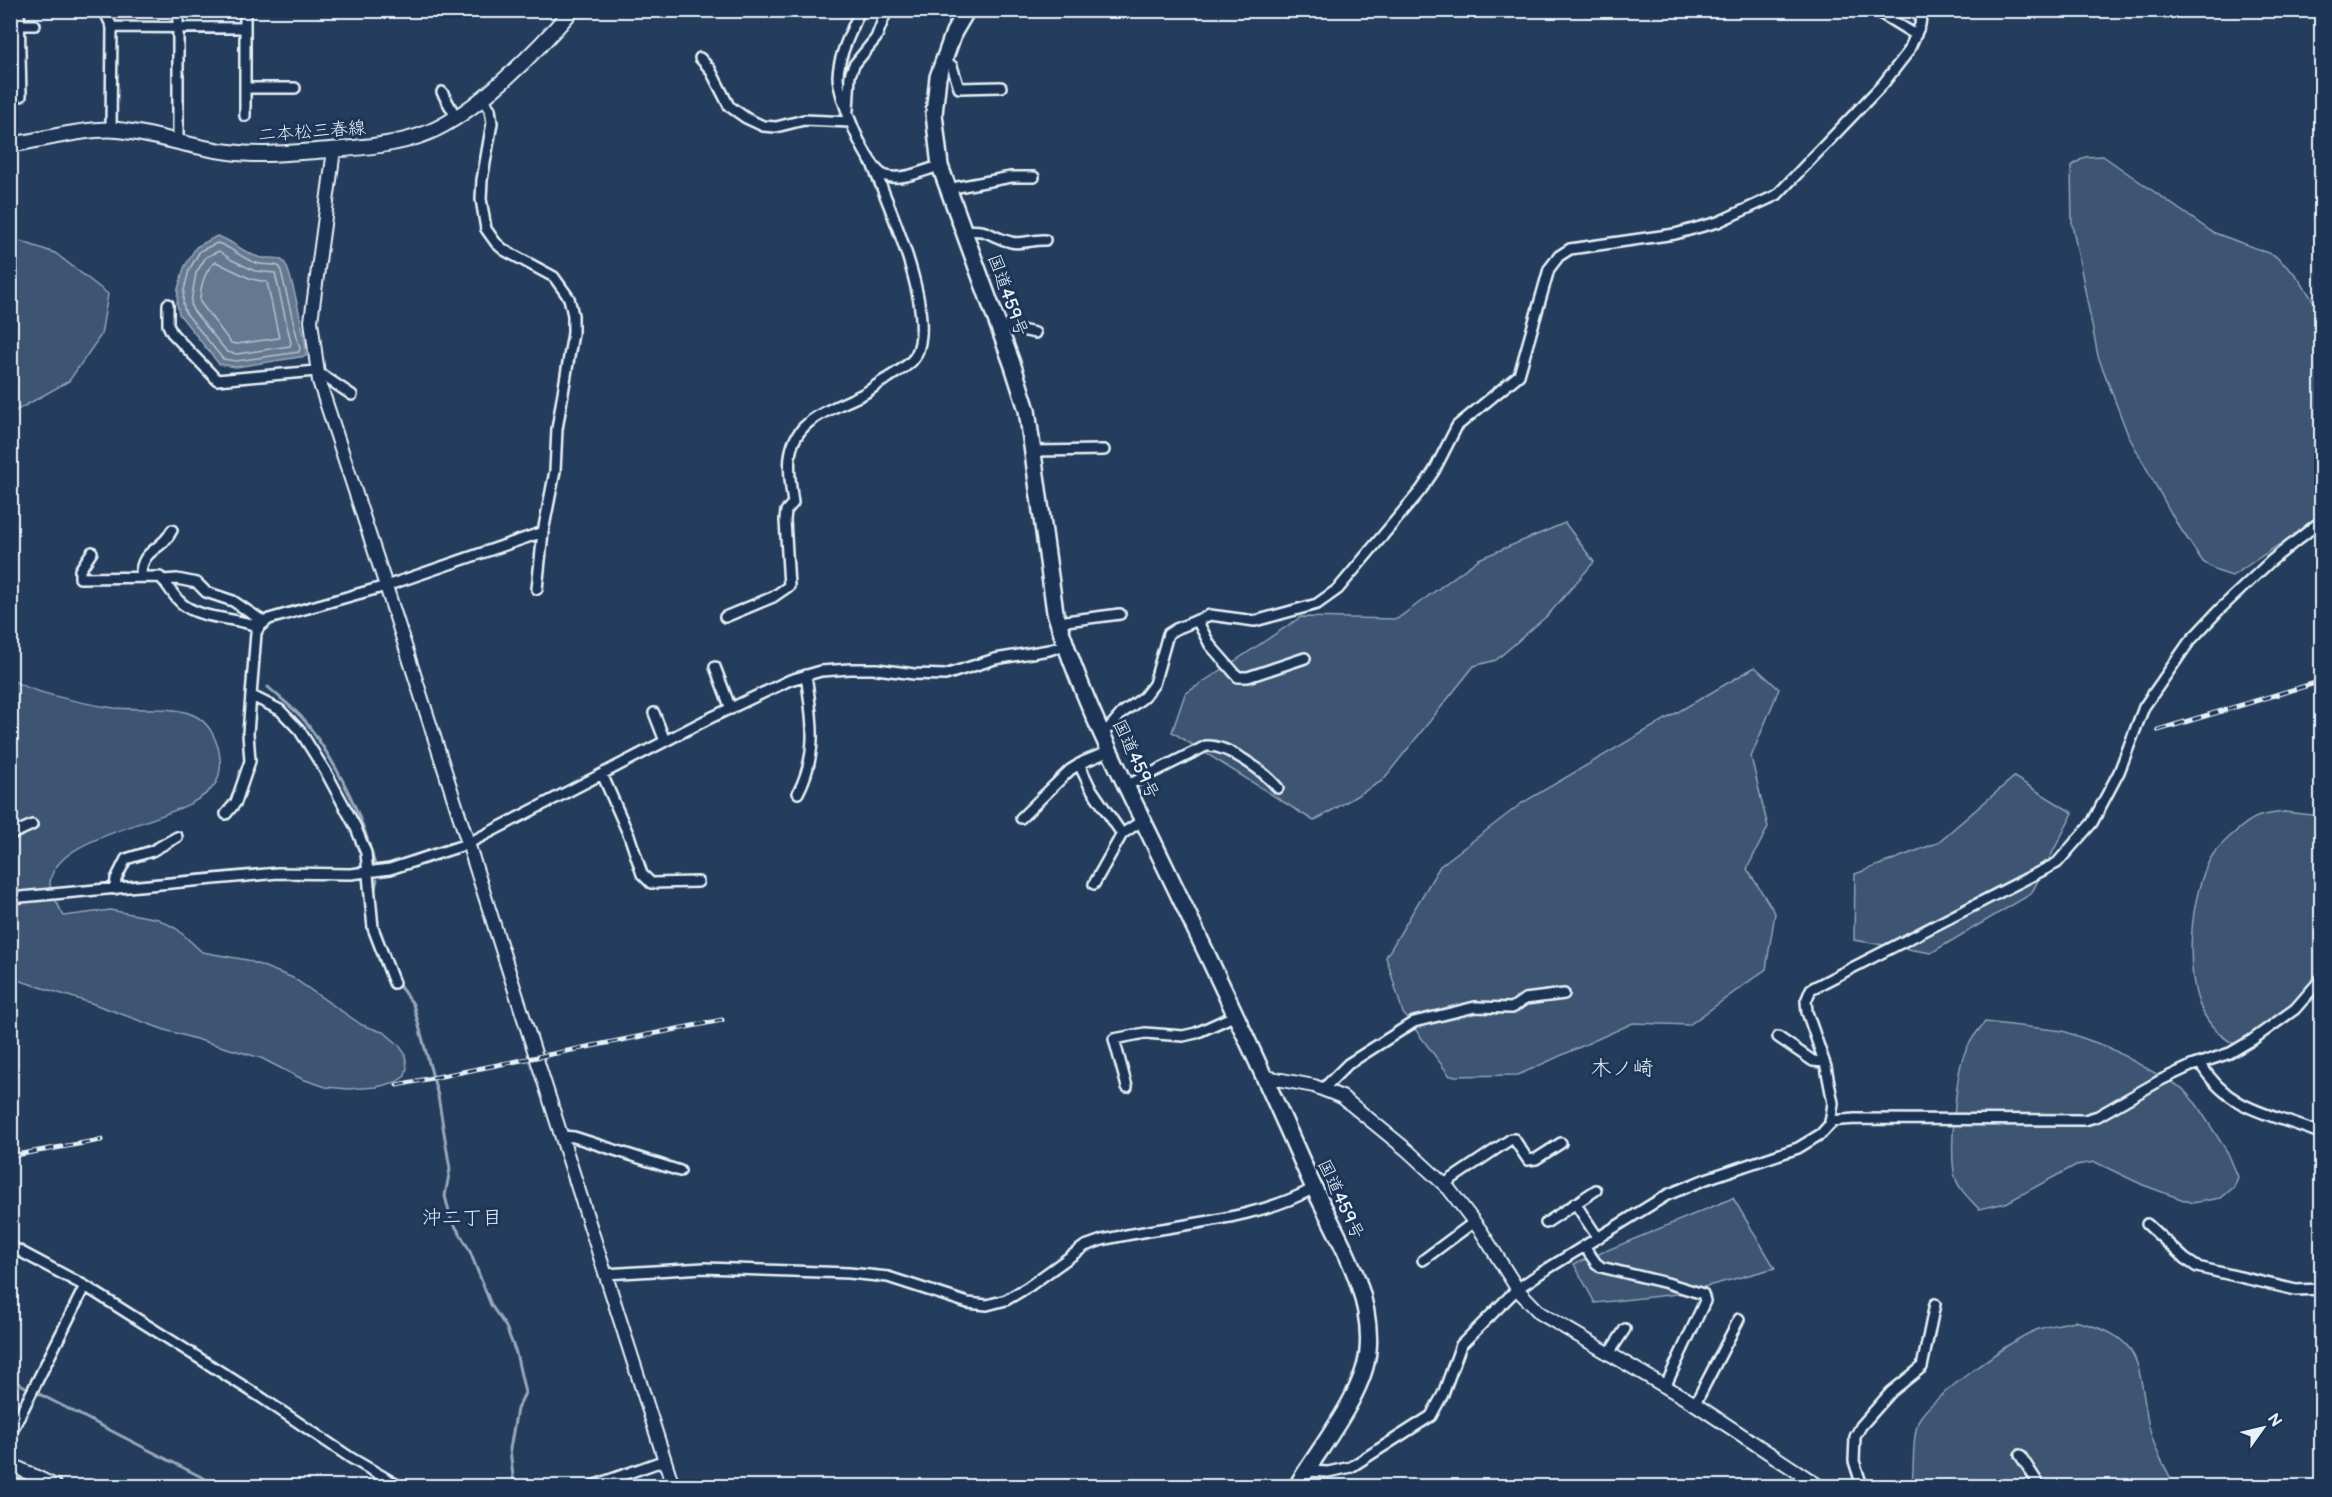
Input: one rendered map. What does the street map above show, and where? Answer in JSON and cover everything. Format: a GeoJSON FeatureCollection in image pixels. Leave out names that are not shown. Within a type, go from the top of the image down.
{"type":"FeatureCollection","features":[{"type":"Feature","properties":{"kind":"highway","name":"国道459号"},"geometry":{"type":"LineString","coordinates":[[967,10],[954,32],[938,77],[934,114],[940,166],[1027,410],[1058,622],[1065,645],[1126,786],[1266,1077],[1314,1188],[1352,1268],[1365,1304],[1368,1352],[1360,1380],[1352,1397],[1297,1486]]}},
{"type":"Feature","properties":{"kind":"main road","name":"二本松三春線"},"geometry":{"type":"LineString","coordinates":[[10,145],[111,130],[230,152],[257,153],[334,150],[407,140],[440,128],[482,98],[525,61],[572,10]]}},
{"type":"Feature","properties":{"kind":"street"},"geometry":{"type":"LineString","coordinates":[[10,96],[21,96],[15,25],[19,10]]}},
{"type":"Feature","properties":{"kind":"street"},"geometry":{"type":"LineString","coordinates":[[104,10],[112,27],[111,130]]}},
{"type":"Feature","properties":{"kind":"street"},"geometry":{"type":"LineString","coordinates":[[178,10],[178,142]]}},
{"type":"Feature","properties":{"kind":"street"},"geometry":{"type":"LineString","coordinates":[[245,116],[246,10]]}},
{"type":"Feature","properties":{"kind":"street"},"geometry":{"type":"LineString","coordinates":[[725,617],[772,597],[789,586],[785,520],[786,511],[793,503],[789,458],[800,430],[825,411],[866,392],[905,367],[915,356],[920,341],[918,291],[895,219],[873,166],[851,122],[839,87],[840,61],[860,10]]}},
{"type":"Feature","properties":{"kind":"street"},"geometry":{"type":"LineString","coordinates":[[847,112],[850,75],[854,66],[876,38],[887,10]]}},
{"type":"Feature","properties":{"kind":"street"},"geometry":{"type":"LineString","coordinates":[[1875,10],[1916,35]]}},
{"type":"Feature","properties":{"kind":"street"},"geometry":{"type":"LineString","coordinates":[[1102,733],[1122,713],[1144,697],[1154,684],[1168,634],[1210,615],[1255,621],[1317,604],[1333,593],[1420,490],[1434,471],[1457,426],[1519,375],[1549,270],[1559,256],[1570,249],[1675,234],[1716,222],[1777,195],[1883,84],[1908,52],[1920,25],[1922,10]]}},
{"type":"Feature","properties":{"kind":"street"},"geometry":{"type":"LineString","coordinates":[[15,25],[35,25]]}},
{"type":"Feature","properties":{"kind":"street"},"geometry":{"type":"LineString","coordinates":[[112,27],[245,28]]}},
{"type":"Feature","properties":{"kind":"street"},"geometry":{"type":"LineString","coordinates":[[700,58],[710,69],[729,106],[763,126],[776,127],[804,120],[851,122]]}},
{"type":"Feature","properties":{"kind":"street"},"geometry":{"type":"LineString","coordinates":[[943,61],[952,66],[959,88],[1001,87]]}},
{"type":"Feature","properties":{"kind":"street"},"geometry":{"type":"LineString","coordinates":[[245,88],[295,88]]}},
{"type":"Feature","properties":{"kind":"street"},"geometry":{"type":"LineString","coordinates":[[442,92],[456,117]]}},
{"type":"Feature","properties":{"kind":"street"},"geometry":{"type":"LineString","coordinates":[[482,98],[490,109],[492,123],[482,180],[481,199],[486,229],[504,250],[554,277],[569,298],[573,315],[573,333],[557,429],[555,471],[543,532],[537,589]]}},
{"type":"Feature","properties":{"kind":"street"},"geometry":{"type":"LineString","coordinates":[[334,150],[311,321],[316,371],[673,1486]]}},
{"type":"Feature","properties":{"kind":"street"},"geometry":{"type":"LineString","coordinates":[[873,166],[883,176],[895,178],[940,166]]}},
{"type":"Feature","properties":{"kind":"street"},"geometry":{"type":"LineString","coordinates":[[947,189],[1011,177],[1034,177]]}},
{"type":"Feature","properties":{"kind":"street"},"geometry":{"type":"LineString","coordinates":[[964,231],[980,229],[1013,243],[1045,240]]}},
{"type":"Feature","properties":{"kind":"street"},"geometry":{"type":"LineString","coordinates":[[168,304],[168,325],[172,333],[217,380],[316,371],[352,395]]}},
{"type":"Feature","properties":{"kind":"street"},"geometry":{"type":"LineString","coordinates":[[998,325],[1035,333]]}},
{"type":"Feature","properties":{"kind":"street"},"geometry":{"type":"LineString","coordinates":[[1033,451],[1104,450]]}},
{"type":"Feature","properties":{"kind":"street"},"geometry":{"type":"LineString","coordinates":[[1307,1471],[1328,1472],[1352,1467],[1431,1416],[1443,1394],[1461,1346],[1517,1288],[1667,1195],[1804,1145],[1821,1134],[1830,1121],[1833,1103],[1824,1062],[1807,1012],[1806,1001],[1811,989],[2057,863],[2071,849],[2097,813],[2119,772],[2144,707],[2189,642],[2272,560],[2316,525],[2322,524]]}},
{"type":"Feature","properties":{"kind":"street"},"geometry":{"type":"LineString","coordinates":[[141,577],[140,565],[144,558],[166,539],[172,530]]}},
{"type":"Feature","properties":{"kind":"street"},"geometry":{"type":"LineString","coordinates":[[92,552],[80,570],[80,578],[160,577],[182,604],[193,610],[261,624],[386,586],[543,532]]}},
{"type":"Feature","properties":{"kind":"street"},"geometry":{"type":"LineString","coordinates":[[163,580],[177,579],[197,583],[206,592],[232,601],[261,624]]}},
{"type":"Feature","properties":{"kind":"street"},"geometry":{"type":"LineString","coordinates":[[1058,622],[1120,614]]}},
{"type":"Feature","properties":{"kind":"street"},"geometry":{"type":"LineString","coordinates":[[1197,620],[1210,645],[1238,677],[1248,677],[1305,658]]}},
{"type":"Feature","properties":{"kind":"street"},"geometry":{"type":"LineString","coordinates":[[226,814],[236,802],[250,761],[248,733],[256,633],[261,624]]}},
{"type":"Feature","properties":{"kind":"street"},"geometry":{"type":"LineString","coordinates":[[10,898],[278,873],[351,874],[390,869],[467,844],[665,741],[790,680],[821,671],[877,669],[945,675],[995,659],[1065,645]]}},
{"type":"Feature","properties":{"kind":"street"},"geometry":{"type":"LineString","coordinates":[[715,667],[731,709]]}},
{"type":"Feature","properties":{"kind":"street"},"geometry":{"type":"LineString","coordinates":[[798,793],[810,764],[814,736],[806,675]]}},
{"type":"Feature","properties":{"kind":"street"},"geometry":{"type":"LineString","coordinates":[[252,696],[280,710],[300,731],[327,774],[356,828],[366,853],[372,928],[394,983]]}},
{"type":"Feature","properties":{"kind":"street"},"geometry":{"type":"LineString","coordinates":[[654,713],[665,741]]}},
{"type":"Feature","properties":{"kind":"street"},"geometry":{"type":"LineString","coordinates":[[1126,786],[1206,746],[1218,746],[1268,776],[1278,788]]}},
{"type":"Feature","properties":{"kind":"street"},"geometry":{"type":"LineString","coordinates":[[1021,819],[1051,787],[1078,764],[1110,751]]}},
{"type":"Feature","properties":{"kind":"street"},"geometry":{"type":"LineString","coordinates":[[1078,764],[1089,787],[1122,834]]}},
{"type":"Feature","properties":{"kind":"street"},"geometry":{"type":"LineString","coordinates":[[602,774],[630,838],[642,874],[651,883],[698,882]]}},
{"type":"Feature","properties":{"kind":"street"},"geometry":{"type":"LineString","coordinates":[[1094,884],[1122,834],[1143,820]]}},
{"type":"Feature","properties":{"kind":"street"},"geometry":{"type":"LineString","coordinates":[[10,835],[32,825]]}},
{"type":"Feature","properties":{"kind":"street"},"geometry":{"type":"LineString","coordinates":[[115,889],[116,879],[126,859],[152,851],[177,837]]}},
{"type":"Feature","properties":{"kind":"street"},"geometry":{"type":"LineString","coordinates":[[1830,1121],[1856,1119],[2085,1120],[2098,1116],[2161,1080],[2230,1053],[2295,1010],[2322,978]]}},
{"type":"Feature","properties":{"kind":"street"},"geometry":{"type":"LineString","coordinates":[[1323,1089],[1348,1064],[1414,1022],[1475,1007],[1512,1008],[1526,999],[1564,994]]}},
{"type":"Feature","properties":{"kind":"street"},"geometry":{"type":"LineString","coordinates":[[1127,1087],[1114,1039],[1145,1033],[1184,1036],[1196,1034],[1236,1014]]}},
{"type":"Feature","properties":{"kind":"street"},"geometry":{"type":"LineString","coordinates":[[1778,1037],[1812,1061],[1824,1062]]}},
{"type":"Feature","properties":{"kind":"street"},"geometry":{"type":"LineString","coordinates":[[2200,1063],[2220,1091],[2234,1101],[2250,1109],[2322,1134]]}},
{"type":"Feature","properties":{"kind":"street"},"geometry":{"type":"LineString","coordinates":[[1266,1077],[1323,1089],[1342,1097],[1407,1150],[1444,1184],[1474,1222],[1517,1288],[1540,1313],[1695,1404],[1819,1486]]}},
{"type":"Feature","properties":{"kind":"street"},"geometry":{"type":"LineString","coordinates":[[562,1136],[574,1137],[680,1171]]}},
{"type":"Feature","properties":{"kind":"street"},"geometry":{"type":"LineString","coordinates":[[1444,1184],[1511,1139],[1514,1139],[1528,1160],[1536,1160],[1560,1143]]}},
{"type":"Feature","properties":{"kind":"street"},"geometry":{"type":"LineString","coordinates":[[605,1274],[704,1268],[849,1273],[888,1277],[968,1303],[987,1305],[1013,1295],[1085,1246],[1132,1233],[1209,1221],[1281,1204],[1314,1188]]}},
{"type":"Feature","properties":{"kind":"street"},"geometry":{"type":"LineString","coordinates":[[1546,1223],[1596,1190]]}},
{"type":"Feature","properties":{"kind":"street"},"geometry":{"type":"LineString","coordinates":[[1575,1203],[1598,1238]]}},
{"type":"Feature","properties":{"kind":"street"},"geometry":{"type":"LineString","coordinates":[[1423,1260],[1474,1222]]}},
{"type":"Feature","properties":{"kind":"street"},"geometry":{"type":"LineString","coordinates":[[2147,1224],[2186,1260],[2197,1267],[2296,1290],[2322,1289]]}},
{"type":"Feature","properties":{"kind":"street"},"geometry":{"type":"LineString","coordinates":[[10,1246],[85,1286],[262,1398],[351,1458],[399,1486]]}},
{"type":"Feature","properties":{"kind":"street"},"geometry":{"type":"LineString","coordinates":[[1584,1246],[1601,1267],[1703,1294],[1705,1301],[1665,1387]]}},
{"type":"Feature","properties":{"kind":"street"},"geometry":{"type":"LineString","coordinates":[[10,1435],[85,1286]]}},
{"type":"Feature","properties":{"kind":"street"},"geometry":{"type":"LineString","coordinates":[[1863,1486],[1854,1461],[1856,1437],[1861,1426],[1891,1392],[1922,1367],[1935,1304]]}},
{"type":"Feature","properties":{"kind":"street"},"geometry":{"type":"LineString","coordinates":[[1695,1404],[1739,1319]]}},
{"type":"Feature","properties":{"kind":"street"},"geometry":{"type":"LineString","coordinates":[[1608,1355],[1625,1329]]}},
{"type":"Feature","properties":{"kind":"street"},"geometry":{"type":"LineString","coordinates":[[2020,1455],[2040,1486]]}},
{"type":"Feature","properties":{"kind":"street"},"geometry":{"type":"LineString","coordinates":[[592,1486],[665,1460]]}},
{"type":"Feature","properties":{"kind":"street"},"geometry":{"type":"LineString","coordinates":[[10,1464],[55,1486]]}},
{"type":"Feature","properties":{"kind":"shaded area"},"geometry":{"type":"Polygon","coordinates":[[[2103,156],[2212,232],[2274,255],[2296,275],[2321,312],[2321,529],[2277,546],[2232,576],[2217,571],[2203,562],[2176,522],[2128,435],[2098,356],[2072,224],[2071,166],[2085,157],[2103,156]]]}},
{"type":"Feature","properties":{"kind":"shaded area"},"geometry":{"type":"Polygon","coordinates":[[[11,238],[55,253],[108,294],[101,335],[69,381],[10,413],[11,238]]]}},
{"type":"Feature","properties":{"kind":"shaded area"},"geometry":{"type":"Polygon","coordinates":[[[1565,523],[1594,562],[1548,615],[1496,660],[1474,666],[1382,781],[1314,821],[1172,732],[1185,694],[1301,617],[1397,619],[1479,559],[1565,523]]]}},
{"type":"Feature","properties":{"kind":"shaded area"},"geometry":{"type":"Polygon","coordinates":[[[1755,667],[1779,689],[1751,757],[1768,827],[1747,869],[1775,913],[1766,969],[1689,1025],[1633,1023],[1518,1075],[1450,1076],[1403,1013],[1386,957],[1440,866],[1522,803],[1755,667]]]}},
{"type":"Feature","properties":{"kind":"shaded area"},"geometry":{"type":"Polygon","coordinates":[[[10,678],[44,693],[91,704],[114,708],[173,710],[191,714],[199,718],[211,731],[218,748],[219,775],[209,791],[189,804],[103,836],[77,849],[58,864],[50,887],[64,916],[110,910],[158,919],[177,929],[202,952],[247,960],[293,978],[362,1025],[385,1033],[399,1045],[405,1054],[407,1068],[405,1076],[396,1082],[377,1087],[348,1089],[326,1087],[302,1079],[261,1058],[165,1030],[94,1004],[11,978],[10,678]]]}},
{"type":"Feature","properties":{"kind":"shaded area"},"geometry":{"type":"Polygon","coordinates":[[[2014,777],[2073,813],[2031,894],[1931,953],[1854,940],[1855,874],[1937,843],[2014,777]]]}},
{"type":"Feature","properties":{"kind":"shaded area"},"geometry":{"type":"Polygon","coordinates":[[[2284,812],[2321,816],[2321,994],[2263,1037],[2241,1048],[2216,1031],[2205,1016],[2198,1000],[2191,958],[2194,912],[2204,872],[2215,852],[2252,819],[2284,812]]]}},
{"type":"Feature","properties":{"kind":"shaded area"},"geometry":{"type":"Polygon","coordinates":[[[1985,1022],[2063,1031],[2108,1047],[2182,1088],[2197,1105],[2228,1153],[2238,1177],[2234,1187],[2221,1198],[2192,1203],[2143,1185],[2095,1162],[2076,1165],[2006,1203],[1979,1209],[1965,1194],[1955,1176],[1953,1135],[1960,1067],[1975,1034],[1985,1022]]]}},
{"type":"Feature","properties":{"kind":"shaded area"},"geometry":{"type":"Polygon","coordinates":[[[1733,1198],[1775,1268],[1678,1294],[1595,1303],[1574,1264],[1733,1198]]]}},
{"type":"Feature","properties":{"kind":"shaded area"},"geometry":{"type":"Polygon","coordinates":[[[2075,1321],[2113,1334],[2132,1352],[2141,1379],[2151,1436],[2175,1486],[1912,1486],[1917,1424],[1928,1409],[1973,1370],[2023,1336],[2044,1327],[2075,1321]]]}},
{"type":"Feature","properties":{"kind":"water"},"geometry":{"type":"Polygon","coordinates":[[[217,236],[252,255],[279,259],[284,262],[291,278],[298,307],[306,356],[236,367],[219,364],[179,314],[178,289],[184,268],[196,247],[217,236]]]}},
{"type":"Feature","properties":{"kind":"waterway"},"geometry":{"type":"LineString","coordinates":[[268,687],[305,721],[328,754],[356,808],[375,865]]}},
{"type":"Feature","properties":{"kind":"waterway"},"geometry":{"type":"LineString","coordinates":[[374,893],[377,880]]}},
{"type":"Feature","properties":{"kind":"waterway"},"geometry":{"type":"LineString","coordinates":[[397,983],[413,1004],[438,1096],[450,1169],[445,1196],[451,1219],[469,1249],[491,1305],[506,1327],[516,1353],[525,1393],[517,1409],[510,1449],[514,1486]]}},
{"type":"Feature","properties":{"kind":"waterway"},"geometry":{"type":"LineString","coordinates":[[10,1379],[219,1486]]}},
{"type":"Feature","properties":{"kind":"railway"},"geometry":{"type":"LineString","coordinates":[[2158,730],[2322,681]]}},
{"type":"Feature","properties":{"kind":"railway"},"geometry":{"type":"LineString","coordinates":[[397,1085],[722,1020]]}},
{"type":"Feature","properties":{"kind":"railway"},"geometry":{"type":"LineString","coordinates":[[10,1156],[101,1140]]}},
{"type":"Feature","properties":{"kind":"district","name":"木ノ崎"},"geometry":{"type":"Point","coordinates":[1622,1068]}},
{"type":"Feature","properties":{"kind":"district","name":"沖二丁目"},"geometry":{"type":"Point","coordinates":[462,1217]}}]}
